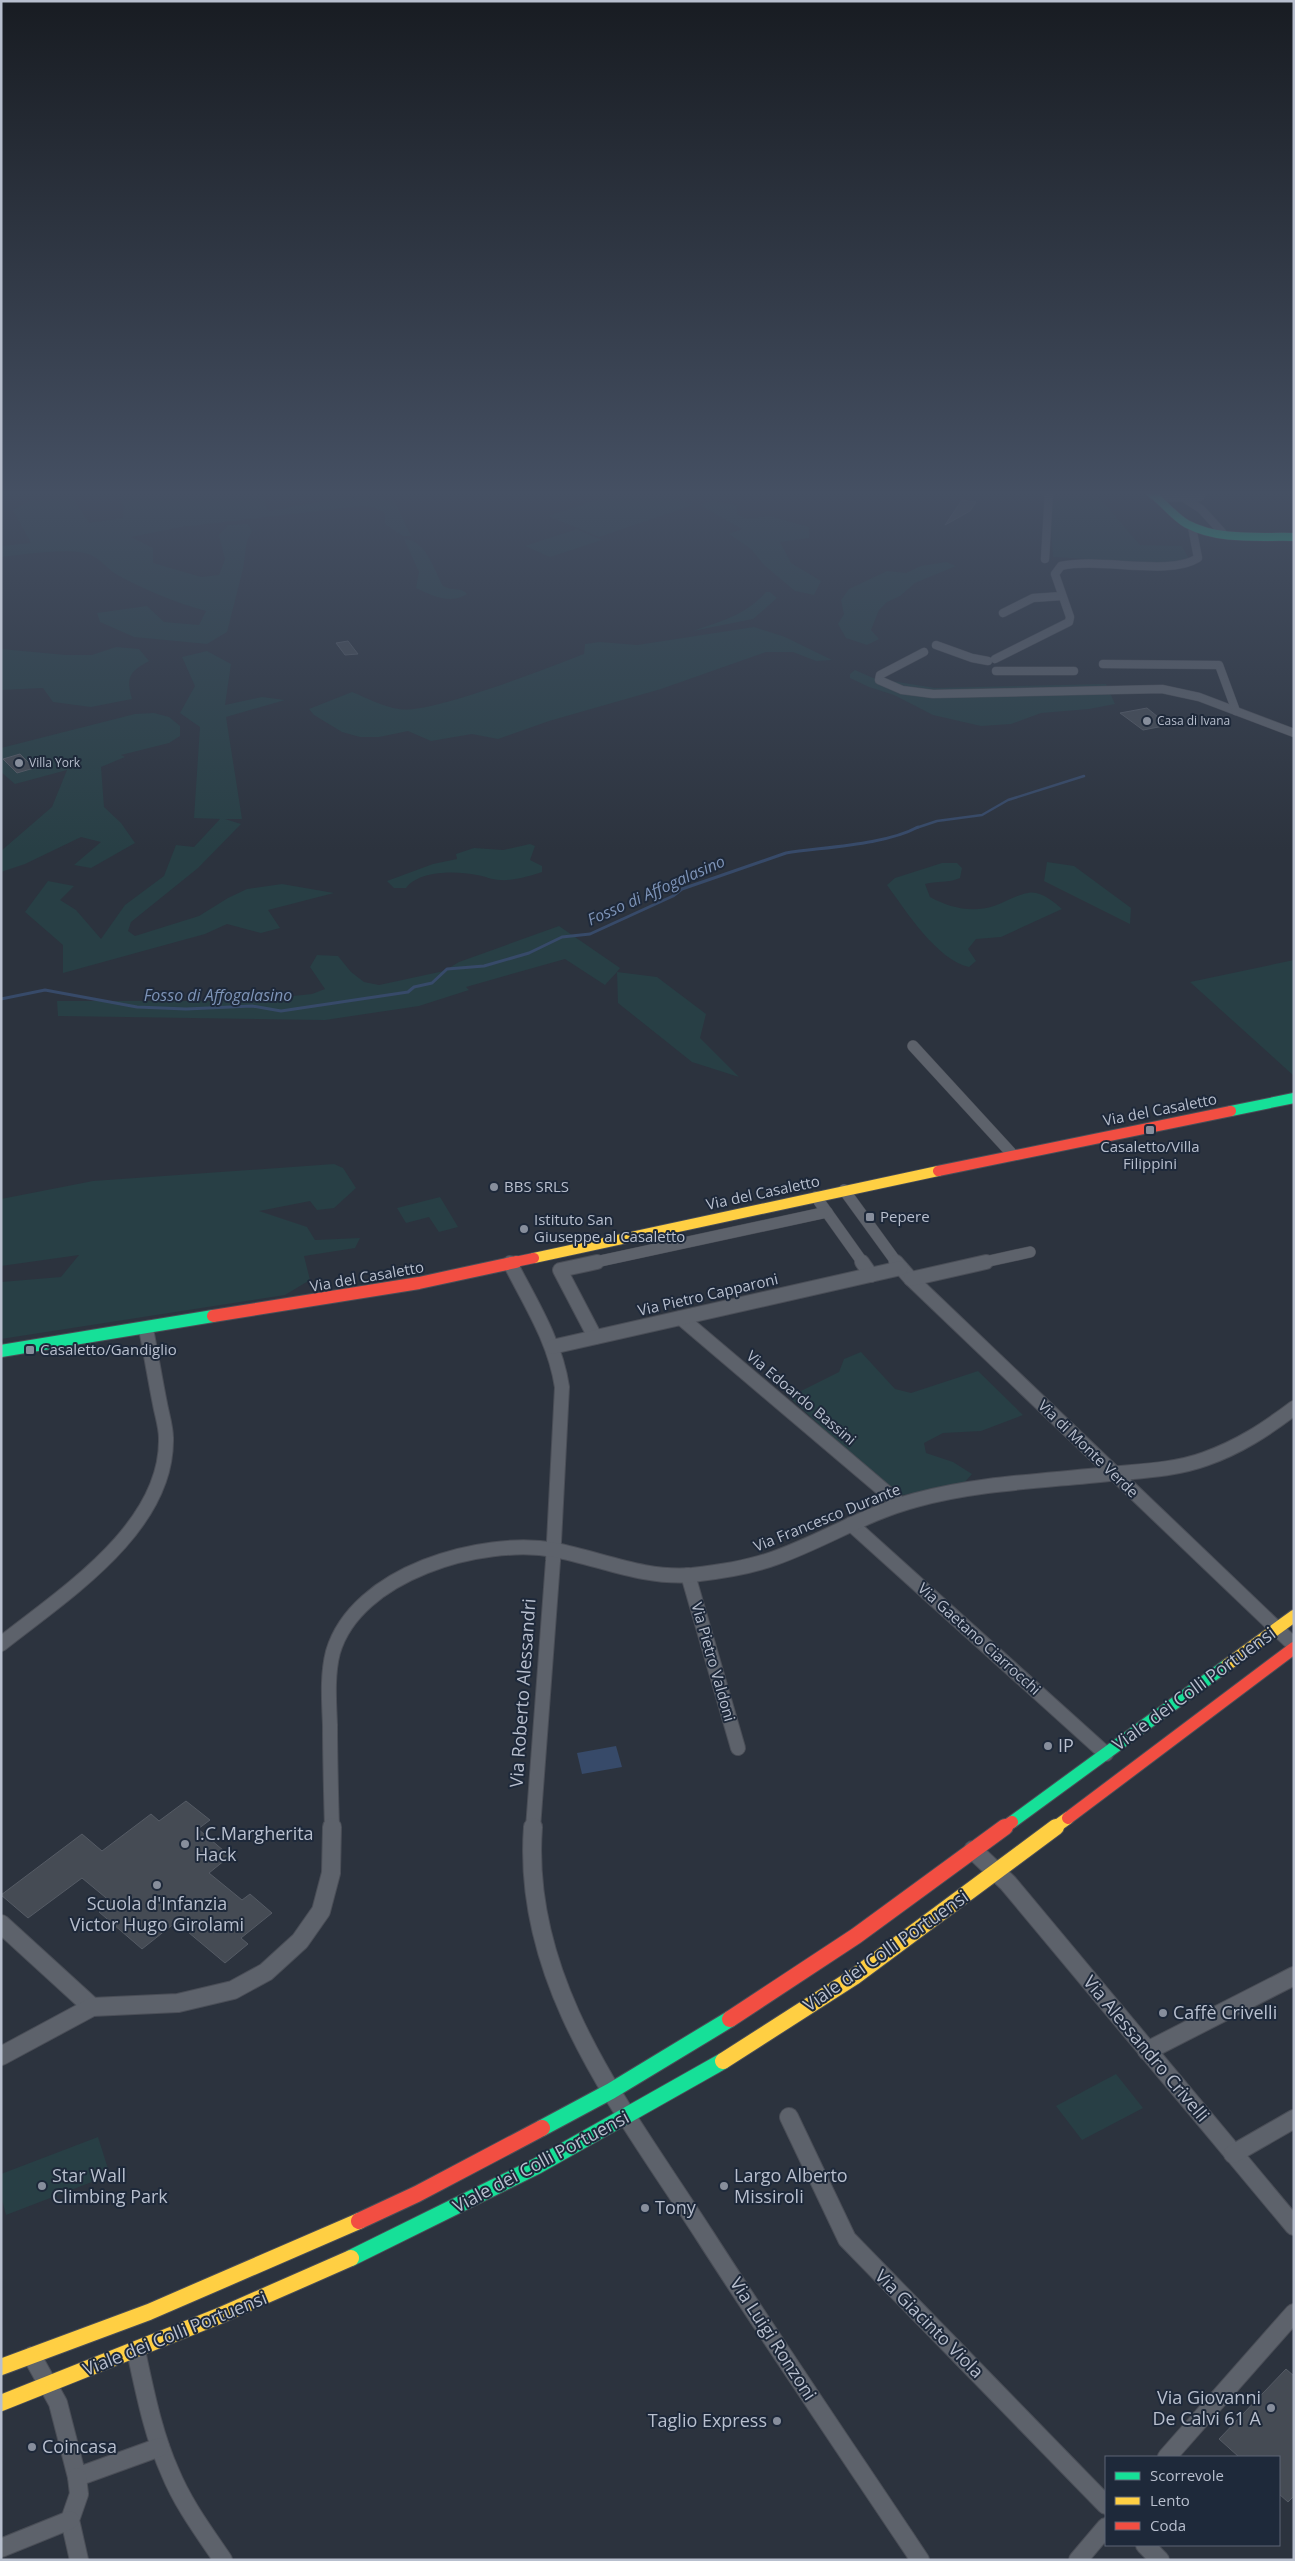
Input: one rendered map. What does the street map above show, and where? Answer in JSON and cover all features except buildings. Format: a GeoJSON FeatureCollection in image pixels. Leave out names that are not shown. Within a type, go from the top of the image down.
{"type":"FeatureCollection","features":[{"type":"Feature","properties":{"kind":"main road","name":"Via del Casaletto"},"geometry":{"type":"LineString","coordinates":[[1,1351],[408,1285],[844,1190],[1294,1098]]}},
{"type":"Feature","properties":{"kind":"main road","name":"Viale dei Colli Portuensi"},"geometry":{"type":"LineString","coordinates":[[1,2367],[149,2312],[321,2238],[441,2182],[611,2091],[702,2037],[819,1962],[1294,1616]]}},
{"type":"Feature","properties":{"kind":"main road","name":"Viale dei Colli Portuensi"},"geometry":{"type":"LineString","coordinates":[[1,2403],[136,2352],[255,2301],[400,2235],[563,2154],[629,2116],[841,1986],[997,1872],[1294,1646]]}},
{"type":"Feature","properties":{"kind":"street"},"geometry":{"type":"LineString","coordinates":[[936,645],[972,658],[991,660],[1067,624],[1070,617],[1068,612]]}},
{"type":"Feature","properties":{"kind":"street"},"geometry":{"type":"LineString","coordinates":[[924,652],[880,676],[878,679],[882,683],[909,692],[933,694],[1162,689],[1200,697],[1294,733]]}},
{"type":"Feature","properties":{"kind":"street"},"geometry":{"type":"LineString","coordinates":[[972,658],[978,665]]}},
{"type":"Feature","properties":{"kind":"street"},"geometry":{"type":"LineString","coordinates":[[1103,664],[1220,665],[1236,711]]}},
{"type":"Feature","properties":{"kind":"street"},"geometry":{"type":"LineString","coordinates":[[996,671],[1074,671]]}},
{"type":"Feature","properties":{"kind":"street"},"geometry":{"type":"LineString","coordinates":[[1267,723],[1294,725]]}},
{"type":"Feature","properties":{"kind":"street"},"geometry":{"type":"LineString","coordinates":[[913,1046],[1013,1155]]}},
{"type":"Feature","properties":{"kind":"street","name":"Via di Monte Verde"},"geometry":{"type":"LineString","coordinates":[[844,1190],[911,1279],[1294,1646]]}},
{"type":"Feature","properties":{"kind":"street"},"geometry":{"type":"LineString","coordinates":[[816,1197],[871,1275]]}},
{"type":"Feature","properties":{"kind":"street"},"geometry":{"type":"LineString","coordinates":[[594,1337],[560,1270],[826,1212]]}},
{"type":"Feature","properties":{"kind":"street"},"geometry":{"type":"LineString","coordinates":[[911,1279],[1030,1252]]}},
{"type":"Feature","properties":{"kind":"street","name":"Via Roberto Alessandri"},"geometry":{"type":"LineString","coordinates":[[510,1263],[552,1347],[559,1366],[562,1386],[553,1550],[532,1842],[531,1885],[540,1932],[563,2003],[581,2042],[629,2116]]}},
{"type":"Feature","properties":{"kind":"street","name":"Via Pietro Capparoni"},"geometry":{"type":"LineString","coordinates":[[552,1347],[901,1268]]}},
{"type":"Feature","properties":{"kind":"street","name":"Via Edoardo Bassini"},"geometry":{"type":"LineString","coordinates":[[681,1318],[900,1504]]}},
{"type":"Feature","properties":{"kind":"street"},"geometry":{"type":"LineString","coordinates":[[1,1644],[111,1554],[136,1523],[155,1491],[167,1447],[146,1329]]}},
{"type":"Feature","properties":{"kind":"street","name":"Via Francesco Durante"},"geometry":{"type":"LineString","coordinates":[[92,2008],[172,2004],[221,1994],[254,1980],[290,1953],[317,1918],[329,1886],[332,1845],[329,1673],[333,1653],[342,1631],[379,1592],[397,1578],[425,1565],[466,1553],[493,1548],[553,1550],[636,1572],[688,1575],[755,1565],[796,1550],[900,1504],[978,1487],[1115,1474],[1177,1466],[1210,1458],[1254,1438],[1294,1408]]}},
{"type":"Feature","properties":{"kind":"street","name":"Via Gaetano Ciarrocchi"},"geometry":{"type":"LineString","coordinates":[[852,1524],[1106,1754]]}},
{"type":"Feature","properties":{"kind":"street","name":"Via Pietro Valdoni"},"geometry":{"type":"LineString","coordinates":[[688,1575],[738,1748]]}},
{"type":"Feature","properties":{"kind":"street"},"geometry":{"type":"LineString","coordinates":[[973,1850],[997,1872]]}},
{"type":"Feature","properties":{"kind":"street","name":"Via Alessandro Crivelli"},"geometry":{"type":"LineString","coordinates":[[997,1872],[1294,2226]]}},
{"type":"Feature","properties":{"kind":"street"},"geometry":{"type":"LineString","coordinates":[[1,1924],[92,2008],[1,2056]]}},
{"type":"Feature","properties":{"kind":"street"},"geometry":{"type":"LineString","coordinates":[[1147,2051],[1294,1976]]}},
{"type":"Feature","properties":{"kind":"street","name":"Via Luigi Ronzoni"},"geometry":{"type":"LineString","coordinates":[[629,2116],[742,2295],[920,2560]]}},
{"type":"Feature","properties":{"kind":"street","name":"Via Giacinto Viola"},"geometry":{"type":"LineString","coordinates":[[789,2117],[847,2239],[864,2259],[1105,2504]]}},
{"type":"Feature","properties":{"kind":"street"},"geometry":{"type":"LineString","coordinates":[[1233,2154],[1294,2119]]}},
{"type":"Feature","properties":{"kind":"street"},"geometry":{"type":"LineString","coordinates":[[1168,2456],[1294,2312]]}},
{"type":"Feature","properties":{"kind":"street"},"geometry":{"type":"LineString","coordinates":[[136,2352],[160,2447],[185,2501],[223,2560]]}},
{"type":"Feature","properties":{"kind":"street"},"geometry":{"type":"LineString","coordinates":[[32,2356],[58,2403],[77,2477],[79,2494],[70,2520],[79,2560]]}},
{"type":"Feature","properties":{"kind":"street"},"geometry":{"type":"LineString","coordinates":[[77,2477],[160,2447]]}},
{"type":"Feature","properties":{"kind":"street"},"geometry":{"type":"LineString","coordinates":[[1,2548],[70,2520]]}},
{"type":"Feature","properties":{"kind":"street"},"geometry":{"type":"LineString","coordinates":[[1078,2560],[1105,2528]]}},
{"type":"Feature","properties":{"kind":"street"},"geometry":{"type":"LineString","coordinates":[[1146,2546],[1160,2560]]}},
{"type":"Feature","properties":{"kind":"green space"},"geometry":{"type":"Polygon","coordinates":[[[153,612],[164,622],[199,625],[206,612],[232,612],[227,632],[207,644],[134,637],[100,622],[97,613],[153,612]]]}},
{"type":"Feature","properties":{"kind":"green space"},"geometry":{"type":"Polygon","coordinates":[[[741,612],[762,612],[753,619],[693,631],[723,620],[741,612]]]}},
{"type":"Feature","properties":{"kind":"green space"},"geometry":{"type":"Polygon","coordinates":[[[843,612],[878,612],[871,630],[879,639],[867,645],[846,638],[838,624],[843,612]]]}},
{"type":"Feature","properties":{"kind":"green space"},"geometry":{"type":"Polygon","coordinates":[[[754,627],[785,637],[832,660],[816,661],[793,652],[766,652],[661,689],[549,721],[498,739],[472,734],[431,741],[408,731],[379,737],[360,737],[342,732],[314,715],[309,709],[352,692],[375,702],[399,709],[414,709],[436,705],[490,689],[584,654],[585,644],[600,642],[637,645],[754,627]]]}},
{"type":"Feature","properties":{"kind":"green space"},"geometry":{"type":"Polygon","coordinates":[[[116,647],[139,649],[149,661],[137,668],[129,680],[132,699],[91,707],[53,702],[43,688],[1,690],[1,649],[66,655],[92,655],[116,647]]]}},
{"type":"Feature","properties":{"kind":"green space"},"geometry":{"type":"Polygon","coordinates":[[[207,651],[231,664],[225,705],[262,697],[285,700],[226,717],[242,819],[225,819],[241,824],[198,868],[131,922],[128,931],[135,936],[199,916],[247,889],[282,884],[334,893],[268,910],[280,928],[261,933],[227,924],[205,934],[63,973],[63,945],[25,912],[48,881],[74,886],[60,900],[76,910],[101,939],[125,905],[164,876],[176,845],[194,847],[220,819],[194,818],[200,727],[180,713],[195,686],[182,657],[207,651]]]}},
{"type":"Feature","properties":{"kind":"green space"},"geometry":{"type":"Polygon","coordinates":[[[855,670],[873,678],[935,688],[1106,684],[1115,704],[1089,709],[1041,713],[1011,724],[981,726],[933,715],[894,695],[869,687],[850,678],[850,674],[855,670]]]}},
{"type":"Feature","properties":{"kind":"green space"},"geometry":{"type":"Polygon","coordinates":[[[154,713],[169,717],[180,726],[180,736],[169,743],[121,755],[125,757],[101,767],[104,807],[121,823],[135,843],[91,868],[74,865],[101,842],[81,837],[25,864],[1,872],[1,851],[52,807],[67,770],[15,784],[1,772],[1,748],[135,714],[154,713]]]}},
{"type":"Feature","properties":{"kind":"green space"},"geometry":{"type":"Polygon","coordinates":[[[530,844],[535,846],[530,860],[542,866],[542,872],[527,877],[500,880],[468,874],[439,873],[420,878],[406,888],[394,888],[387,881],[433,864],[457,859],[456,854],[474,848],[503,850],[530,844]]]}},
{"type":"Feature","properties":{"kind":"green space"},"geometry":{"type":"Polygon","coordinates":[[[1047,862],[1074,866],[1131,908],[1130,924],[1044,881],[1047,862]]]}},
{"type":"Feature","properties":{"kind":"green space"},"geometry":{"type":"Polygon","coordinates":[[[942,863],[957,863],[962,868],[960,878],[952,881],[925,884],[930,897],[945,904],[953,907],[978,909],[994,906],[1019,895],[1037,893],[1062,909],[1001,937],[976,939],[968,949],[976,961],[969,967],[957,963],[945,955],[923,933],[887,885],[895,878],[942,863]]]}},
{"type":"Feature","properties":{"kind":"green space"},"geometry":{"type":"Polygon","coordinates":[[[559,926],[620,968],[605,985],[565,959],[466,987],[469,990],[419,1006],[325,1020],[58,1016],[57,1001],[212,1001],[282,990],[283,997],[312,994],[325,989],[310,967],[317,955],[338,956],[351,972],[364,982],[379,985],[444,971],[459,962],[559,926]]]}},
{"type":"Feature","properties":{"kind":"green space"},"geometry":{"type":"Polygon","coordinates":[[[1294,960],[1294,1076],[1190,982],[1294,960]]]}},
{"type":"Feature","properties":{"kind":"green space"},"geometry":{"type":"Polygon","coordinates":[[[617,972],[657,977],[706,1014],[700,1038],[739,1077],[692,1062],[618,1003],[617,972]]]}},
{"type":"Feature","properties":{"kind":"green space"},"geometry":{"type":"Polygon","coordinates":[[[334,1164],[343,1168],[356,1188],[334,1208],[317,1210],[310,1201],[259,1211],[307,1227],[315,1240],[360,1238],[355,1248],[304,1256],[310,1280],[285,1295],[1,1339],[1,1282],[61,1277],[79,1255],[1,1266],[1,1199],[93,1181],[334,1164]]]}},
{"type":"Feature","properties":{"kind":"green space"},"geometry":{"type":"Polygon","coordinates":[[[440,1197],[458,1227],[439,1232],[429,1217],[406,1223],[397,1208],[440,1197]]]}},
{"type":"Feature","properties":{"kind":"green space"},"geometry":{"type":"Polygon","coordinates":[[[861,1352],[895,1389],[911,1393],[978,1371],[1023,1415],[981,1431],[943,1433],[924,1443],[926,1453],[953,1462],[972,1474],[963,1484],[903,1495],[891,1491],[789,1397],[839,1372],[844,1359],[861,1352]]]}},
{"type":"Feature","properties":{"kind":"green space"},"geometry":{"type":"Polygon","coordinates":[[[1116,2074],[1143,2108],[1082,2140],[1056,2106],[1116,2074]]]}},
{"type":"Feature","properties":{"kind":"green space","name":"Star Wall Climbing Park"},"geometry":{"type":"Polygon","coordinates":[[[98,2137],[110,2175],[6,2215],[1,2196],[1,2174],[98,2137]]]}},
{"type":"Feature","properties":{"kind":"water"},"geometry":{"type":"Polygon","coordinates":[[[616,1746],[622,1767],[582,1774],[577,1753],[616,1746]]]}},
{"type":"Feature","properties":{"kind":"waterway","name":"Fosso di Affogalasino"},"geometry":{"type":"LineString","coordinates":[[916,828],[937,821],[982,815],[1008,800],[1084,776]]}},
{"type":"Feature","properties":{"kind":"waterway","name":"Fosso di Affogalasino"},"geometry":{"type":"LineString","coordinates":[[1,999],[45,990],[137,1007],[186,1009],[252,1006],[281,1011],[408,992],[414,987],[432,983],[447,969],[484,966],[529,953],[562,937],[590,934],[673,896],[682,889],[786,853],[872,842],[918,827]]}},
{"type":"Feature","properties":{"kind":"traffic: fast"},"geometry":{"type":"LineString","coordinates":[[1231,1111],[1294,1098]]}},
{"type":"Feature","properties":{"kind":"traffic: fast"},"geometry":{"type":"LineString","coordinates":[[1,1351],[213,1316]]}},
{"type":"Feature","properties":{"kind":"traffic: fast"},"geometry":{"type":"LineString","coordinates":[[1012,1822],[1227,1665]]}},
{"type":"Feature","properties":{"kind":"traffic: fast"},"geometry":{"type":"LineString","coordinates":[[542,2128],[611,2091],[730,2019]]}},
{"type":"Feature","properties":{"kind":"traffic: fast"},"geometry":{"type":"LineString","coordinates":[[351,2258],[537,2166],[723,2061]]}},
{"type":"Feature","properties":{"kind":"traffic: slow"},"geometry":{"type":"LineString","coordinates":[[534,1258],[938,1171]]}},
{"type":"Feature","properties":{"kind":"traffic: slow"},"geometry":{"type":"LineString","coordinates":[[1227,1665],[1294,1616]]}},
{"type":"Feature","properties":{"kind":"traffic: slow"},"geometry":{"type":"LineString","coordinates":[[723,2061],[854,1977],[1068,1818]]}},
{"type":"Feature","properties":{"kind":"traffic: slow"},"geometry":{"type":"LineString","coordinates":[[1,2367],[149,2312],[359,2221]]}},
{"type":"Feature","properties":{"kind":"traffic: slow"},"geometry":{"type":"LineString","coordinates":[[1,2403],[219,2316],[351,2258]]}},
{"type":"Feature","properties":{"kind":"traffic: jam"},"geometry":{"type":"LineString","coordinates":[[938,1171],[1231,1111]]}},
{"type":"Feature","properties":{"kind":"traffic: jam"},"geometry":{"type":"LineString","coordinates":[[213,1316],[419,1283],[534,1258]]}},
{"type":"Feature","properties":{"kind":"traffic: jam"},"geometry":{"type":"LineString","coordinates":[[1068,1818],[1294,1648]]}},
{"type":"Feature","properties":{"kind":"traffic: jam"},"geometry":{"type":"LineString","coordinates":[[730,2019],[856,1936],[1012,1822]]}},
{"type":"Feature","properties":{"kind":"traffic: jam"},"geometry":{"type":"LineString","coordinates":[[359,2221],[417,2194],[542,2128]]}},
{"type":"Feature","properties":{"kind":"place","name":"Casa di Ivana"},"geometry":{"type":"Point","coordinates":[1147,721]}},
{"type":"Feature","properties":{"kind":"place","name":"Villa York"},"geometry":{"type":"Point","coordinates":[19,763]}},
{"type":"Feature","properties":{"kind":"place","name":"Casaletto/Villa Filippini"},"geometry":{"type":"Point","coordinates":[1150,1130]}},
{"type":"Feature","properties":{"kind":"place","name":"BBS SRLS"},"geometry":{"type":"Point","coordinates":[494,1187]}},
{"type":"Feature","properties":{"kind":"place","name":"Pepere"},"geometry":{"type":"Point","coordinates":[870,1217]}},
{"type":"Feature","properties":{"kind":"place","name":"Istituto San Giuseppe al Casaletto"},"geometry":{"type":"Point","coordinates":[524,1229]}},
{"type":"Feature","properties":{"kind":"place","name":"Casaletto/Gandiglio"},"geometry":{"type":"Point","coordinates":[30,1350]}},
{"type":"Feature","properties":{"kind":"place","name":"IP"},"geometry":{"type":"Point","coordinates":[1048,1746]}},
{"type":"Feature","properties":{"kind":"place","name":"I.C.Margherita Hack"},"geometry":{"type":"Point","coordinates":[185,1844]}},
{"type":"Feature","properties":{"kind":"place","name":"Scuola d'Infanzia Victor Hugo Girolami"},"geometry":{"type":"Point","coordinates":[157,1885]}},
{"type":"Feature","properties":{"kind":"place","name":"Caffè Crivelli"},"geometry":{"type":"Point","coordinates":[1163,2013]}},
{"type":"Feature","properties":{"kind":"place","name":"Star Wall Climbing Park"},"geometry":{"type":"Point","coordinates":[42,2186]}},
{"type":"Feature","properties":{"kind":"place","name":"Largo Alberto Missiroli"},"geometry":{"type":"Point","coordinates":[724,2186]}},
{"type":"Feature","properties":{"kind":"place","name":"Tony"},"geometry":{"type":"Point","coordinates":[645,2208]}},
{"type":"Feature","properties":{"kind":"place","name":"Via Giovanni De Calvi 61 A"},"geometry":{"type":"Point","coordinates":[1271,2408]}},
{"type":"Feature","properties":{"kind":"place","name":"Taglio Express"},"geometry":{"type":"Point","coordinates":[777,2421]}},
{"type":"Feature","properties":{"kind":"place","name":"Coincasa"},"geometry":{"type":"Point","coordinates":[32,2447]}}]}
